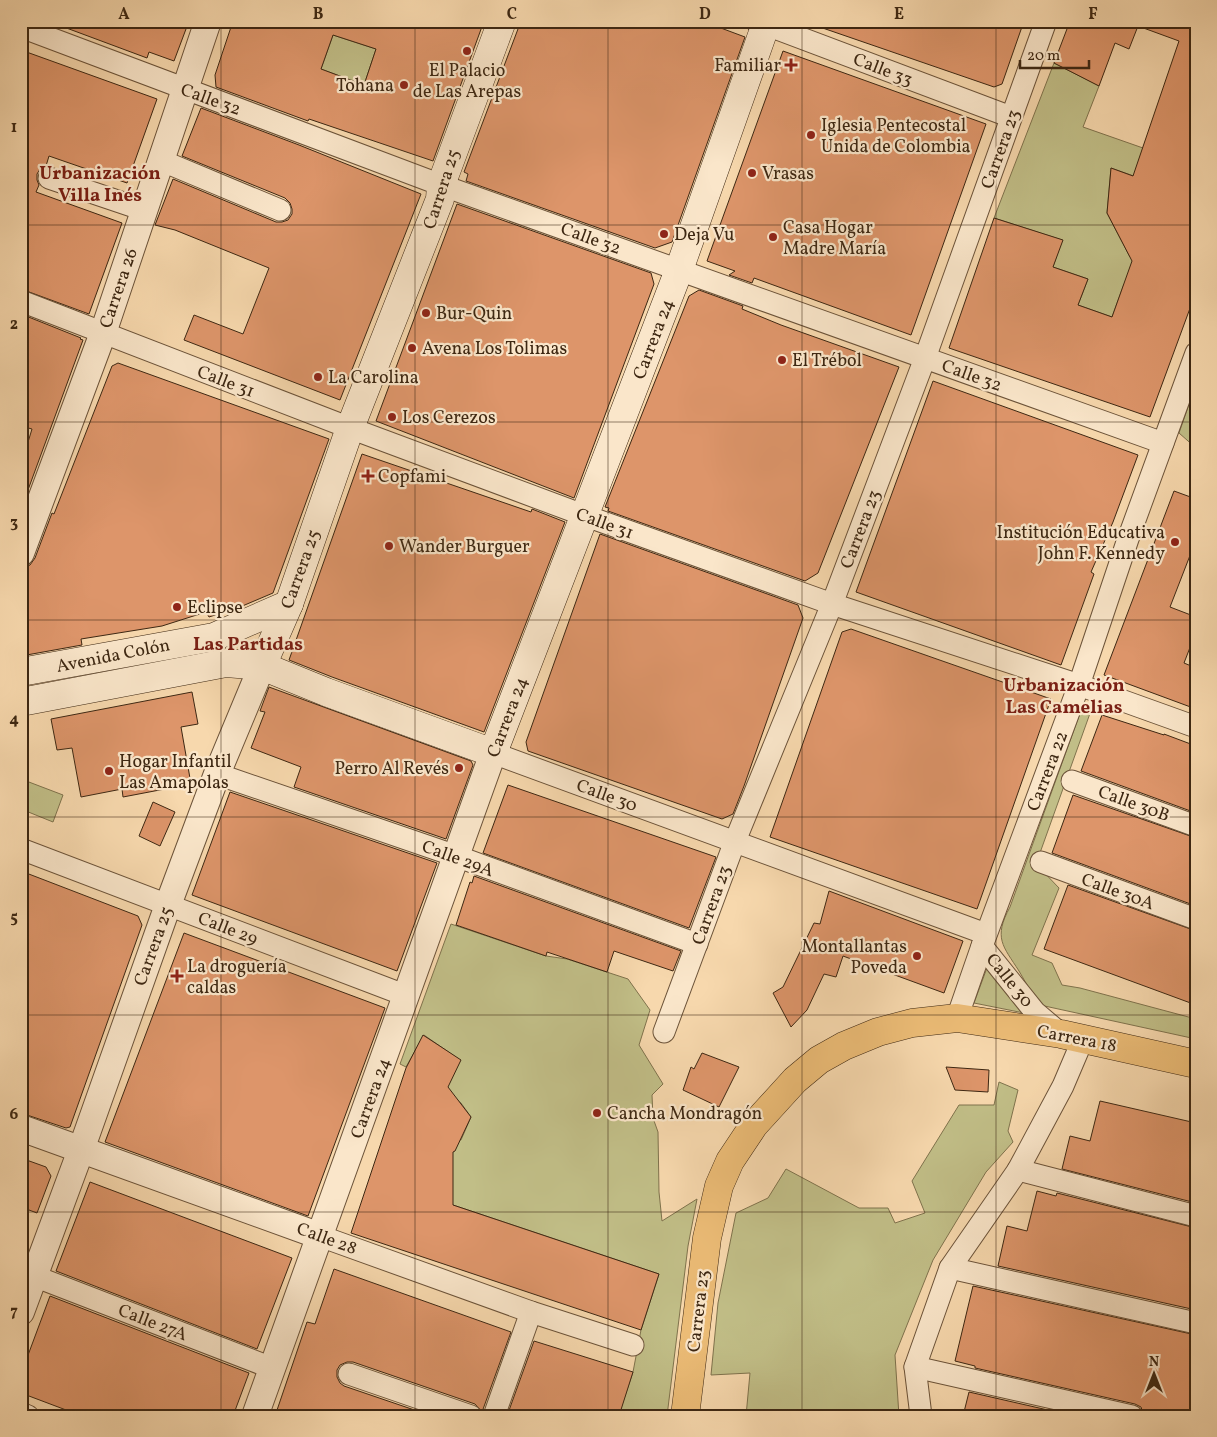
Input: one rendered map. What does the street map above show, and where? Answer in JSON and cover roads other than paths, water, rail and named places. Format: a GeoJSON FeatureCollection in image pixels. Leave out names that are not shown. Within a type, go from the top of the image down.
{"type":"FeatureCollection","features":[{"type":"Feature","properties":{"kind":"highway","name":"Carrera 18"},"geometry":{"type":"LineString","coordinates":[[956,1018],[1072,1036],[1196,1064]]}},
{"type":"Feature","properties":{"kind":"highway","name":"Carrera 23"},"geometry":{"type":"LineString","coordinates":[[685,1416],[707,1238],[719,1186],[730,1161],[754,1126],[795,1080],[819,1060],[844,1046],[878,1032],[912,1023],[956,1018]]}},
{"type":"Feature","properties":{"kind":"main road","name":"Carrera 25"},"geometry":{"type":"LineString","coordinates":[[262,666],[288,604],[350,428],[440,199],[441,185],[502,21]]}},
{"type":"Feature","properties":{"kind":"main road","name":"Carrera 24"},"geometry":{"type":"LineString","coordinates":[[493,753],[586,516],[679,270],[763,22]]}},
{"type":"Feature","properties":{"kind":"main road","name":"Avenida Colón"},"geometry":{"type":"LineString","coordinates":[[21,672],[214,636],[288,604]]}},
{"type":"Feature","properties":{"kind":"main road","name":"Avenida Colón"},"geometry":{"type":"LineString","coordinates":[[21,702],[226,663]]}},
{"type":"Feature","properties":{"kind":"main road","name":"Calle 30"},"geometry":{"type":"LineString","coordinates":[[226,663],[262,666],[493,753]]}},
{"type":"Feature","properties":{"kind":"street","name":"Carrera 26"},"geometry":{"type":"LineString","coordinates":[[21,553],[103,333],[208,21]]}},
{"type":"Feature","properties":{"kind":"street","name":"Carrera 23"},"geometry":{"type":"LineString","coordinates":[[664,1032],[735,841],[832,604],[925,358],[1046,21]]}},
{"type":"Feature","properties":{"kind":"street","name":"Calle 33"},"geometry":{"type":"LineString","coordinates":[[763,22],[1011,117]]}},
{"type":"Feature","properties":{"kind":"street","name":"Calle 32"},"geometry":{"type":"LineString","coordinates":[[21,27],[441,185],[1163,443]]}},
{"type":"Feature","properties":{"kind":"street"},"geometry":{"type":"LineString","coordinates":[[160,160],[280,210]]}},
{"type":"Feature","properties":{"kind":"street"},"geometry":{"type":"LineString","coordinates":[[50,178],[144,210]]}},
{"type":"Feature","properties":{"kind":"street","name":"Calle 31"},"geometry":{"type":"LineString","coordinates":[[21,301],[350,428],[586,516],[832,604],[1079,685],[1196,727]]}},
{"type":"Feature","properties":{"kind":"street","name":"Carrera 22"},"geometry":{"type":"LineString","coordinates":[[956,1018],[1079,685],[1128,539],[1196,353]]}},
{"type":"Feature","properties":{"kind":"street","name":"Carrera 25"},"geometry":{"type":"LineString","coordinates":[[21,1312],[168,905],[217,774],[262,666]]}},
{"type":"Feature","properties":{"kind":"street","name":"Calle 30"},"geometry":{"type":"LineString","coordinates":[[493,753],[735,841],[984,940],[1035,1012],[1072,1036]]}},
{"type":"Feature","properties":{"kind":"street","name":"Carrera 24"},"geometry":{"type":"LineString","coordinates":[[255,1416],[493,753]]}},
{"type":"Feature","properties":{"kind":"street","name":"Calle 29A"},"geometry":{"type":"LineString","coordinates":[[217,774],[456,856],[697,944]]}},
{"type":"Feature","properties":{"kind":"street","name":"Calle 30B"},"geometry":{"type":"LineString","coordinates":[[1072,781],[1196,826]]}},
{"type":"Feature","properties":{"kind":"street","name":"Calle 29"},"geometry":{"type":"LineString","coordinates":[[21,850],[407,996]]}},
{"type":"Feature","properties":{"kind":"street","name":"Calle 30A"},"geometry":{"type":"LineString","coordinates":[[1041,862],[1196,919]]}},
{"type":"Feature","properties":{"kind":"street"},"geometry":{"type":"LineString","coordinates":[[921,1416],[915,1367],[950,1268],[1018,1170],[1063,1086],[1072,1036]]}},
{"type":"Feature","properties":{"kind":"street","name":"Calle 28"},"geometry":{"type":"LineString","coordinates":[[21,1128],[531,1312],[633,1345]]}},
{"type":"Feature","properties":{"kind":"street"},"geometry":{"type":"LineString","coordinates":[[1018,1170],[1196,1216]]}},
{"type":"Feature","properties":{"kind":"street"},"geometry":{"type":"LineString","coordinates":[[950,1268],[1196,1323]]}},
{"type":"Feature","properties":{"kind":"street","name":"Calle 27A"},"geometry":{"type":"LineString","coordinates":[[34,1276],[272,1368]]}},
{"type":"Feature","properties":{"kind":"street"},"geometry":{"type":"LineString","coordinates":[[494,1416],[531,1312]]}},
{"type":"Feature","properties":{"kind":"street"},"geometry":{"type":"LineString","coordinates":[[915,1367],[1132,1416]]}},
{"type":"Feature","properties":{"kind":"street"},"geometry":{"type":"LineString","coordinates":[[349,1374],[471,1416]]}},
{"type":"Feature","properties":{"kind":"street"},"geometry":{"type":"LineString","coordinates":[[21,1414],[28,1416]]}},
{"type":"Feature","properties":{"kind":"place","name":"El Palacio de Las Arepas"},"geometry":{"type":"Point","coordinates":[467,51]}},
{"type":"Feature","properties":{"kind":"place","name":"Familiar"},"geometry":{"type":"Point","coordinates":[791,65]}},
{"type":"Feature","properties":{"kind":"place","name":"Tohana"},"geometry":{"type":"Point","coordinates":[404,85]}},
{"type":"Feature","properties":{"kind":"place","name":"Iglesia Pentecostal Unida de Colombia"},"geometry":{"type":"Point","coordinates":[811,135]}},
{"type":"Feature","properties":{"kind":"place","name":"Vrasas"},"geometry":{"type":"Point","coordinates":[752,173]}},
{"type":"Feature","properties":{"kind":"place","name":"Deja Vu"},"geometry":{"type":"Point","coordinates":[664,234]}},
{"type":"Feature","properties":{"kind":"place","name":"Casa Hogar Madre María"},"geometry":{"type":"Point","coordinates":[773,237]}},
{"type":"Feature","properties":{"kind":"place","name":"Bur-Quin"},"geometry":{"type":"Point","coordinates":[426,313]}},
{"type":"Feature","properties":{"kind":"place","name":"Avena Los Tolimas"},"geometry":{"type":"Point","coordinates":[412,348]}},
{"type":"Feature","properties":{"kind":"place","name":"El Trébol"},"geometry":{"type":"Point","coordinates":[782,360]}},
{"type":"Feature","properties":{"kind":"place","name":"La Carolina"},"geometry":{"type":"Point","coordinates":[318,377]}},
{"type":"Feature","properties":{"kind":"place","name":"Los Cerezos"},"geometry":{"type":"Point","coordinates":[392,417]}},
{"type":"Feature","properties":{"kind":"place","name":"Copfami"},"geometry":{"type":"Point","coordinates":[368,476]}},
{"type":"Feature","properties":{"kind":"place","name":"Institución Educativa John F. Kennedy"},"geometry":{"type":"Point","coordinates":[1175,542]}},
{"type":"Feature","properties":{"kind":"place","name":"Wander Burguer"},"geometry":{"type":"Point","coordinates":[389,546]}},
{"type":"Feature","properties":{"kind":"place","name":"Eclipse"},"geometry":{"type":"Point","coordinates":[177,607]}},
{"type":"Feature","properties":{"kind":"place","name":"Perro Al Revés"},"geometry":{"type":"Point","coordinates":[459,768]}},
{"type":"Feature","properties":{"kind":"place","name":"Hogar Infantil Las Amapolas"},"geometry":{"type":"Point","coordinates":[109,771]}},
{"type":"Feature","properties":{"kind":"place","name":"Montallantas Poveda"},"geometry":{"type":"Point","coordinates":[917,956]}},
{"type":"Feature","properties":{"kind":"place","name":"La droguería caldas"},"geometry":{"type":"Point","coordinates":[177,976]}},
{"type":"Feature","properties":{"kind":"place","name":"Cancha Mondragón"},"geometry":{"type":"Point","coordinates":[597,1113]}},
{"type":"Feature","properties":{"kind":"district","name":"Urbanización Villa Inés"},"geometry":{"type":"Point","coordinates":[100,183]}},
{"type":"Feature","properties":{"kind":"district","name":"Las Partidas"},"geometry":{"type":"Point","coordinates":[248,643]}},
{"type":"Feature","properties":{"kind":"district","name":"Urbanización Las Camelias"},"geometry":{"type":"Point","coordinates":[1064,695]}}]}
